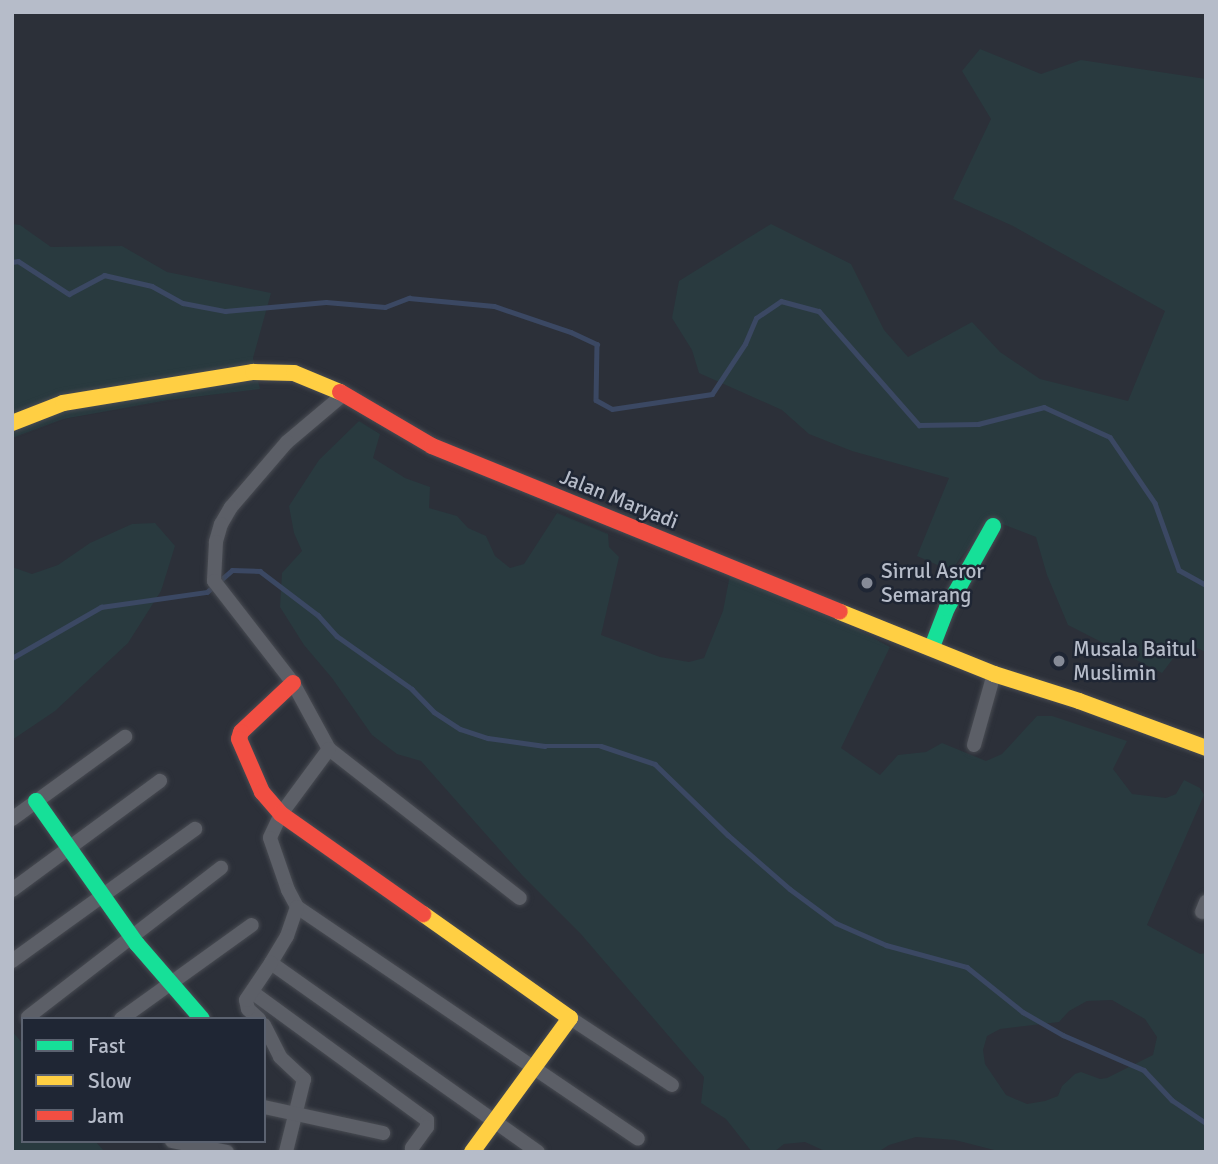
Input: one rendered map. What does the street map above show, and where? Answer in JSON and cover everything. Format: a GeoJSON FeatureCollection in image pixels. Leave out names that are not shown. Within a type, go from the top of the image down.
{"type":"FeatureCollection","features":[{"type":"Feature","properties":{"kind":"street","name":"Jalan Maryadi"},"geometry":{"type":"LineString","coordinates":[[12,423],[63,404],[267,370],[294,373],[344,394],[445,453],[994,674],[1079,701],[1206,748]]}},
{"type":"Feature","properties":{"kind":"street"},"geometry":{"type":"LineString","coordinates":[[344,394],[286,442],[231,507],[221,524],[216,542],[217,585],[293,683],[329,749],[520,898]]}},
{"type":"Feature","properties":{"kind":"street"},"geometry":{"type":"LineString","coordinates":[[932,647],[947,608],[993,526]]}},
{"type":"Feature","properties":{"kind":"street"},"geometry":{"type":"LineString","coordinates":[[974,745],[994,674]]}},
{"type":"Feature","properties":{"kind":"street"},"geometry":{"type":"LineString","coordinates":[[293,683],[241,732],[239,739],[262,792],[281,814],[570,1018],[672,1085]]}},
{"type":"Feature","properties":{"kind":"street"},"geometry":{"type":"LineString","coordinates":[[12,819],[125,737]]}},
{"type":"Feature","properties":{"kind":"street"},"geometry":{"type":"LineString","coordinates":[[329,749],[281,814],[270,838],[288,890],[297,907],[638,1139]]}},
{"type":"Feature","properties":{"kind":"street"},"geometry":{"type":"LineString","coordinates":[[12,890],[160,781]]}},
{"type":"Feature","properties":{"kind":"street"},"geometry":{"type":"LineString","coordinates":[[36,801],[132,937],[200,1017]]}},
{"type":"Feature","properties":{"kind":"street"},"geometry":{"type":"LineString","coordinates":[[12,961],[195,829]]}},
{"type":"Feature","properties":{"kind":"street"},"geometry":{"type":"LineString","coordinates":[[28,1017],[221,868]]}},
{"type":"Feature","properties":{"kind":"street"},"geometry":{"type":"LineString","coordinates":[[257,1017],[248,1009],[246,1000],[288,936],[297,907]]}},
{"type":"Feature","properties":{"kind":"street"},"geometry":{"type":"LineString","coordinates":[[124,1017],[252,925]]}},
{"type":"Feature","properties":{"kind":"street"},"geometry":{"type":"LineString","coordinates":[[271,963],[538,1152]]}},
{"type":"Feature","properties":{"kind":"street"},"geometry":{"type":"LineString","coordinates":[[252,992],[427,1119],[427,1128],[412,1148]]}},
{"type":"Feature","properties":{"kind":"street"},"geometry":{"type":"LineString","coordinates":[[472,1152],[570,1018]]}},
{"type":"Feature","properties":{"kind":"street"},"geometry":{"type":"LineString","coordinates":[[266,1029],[280,1057],[304,1079],[286,1152]]}},
{"type":"Feature","properties":{"kind":"street"},"geometry":{"type":"LineString","coordinates":[[266,1054],[280,1057]]}},
{"type":"Feature","properties":{"kind":"street"},"geometry":{"type":"LineString","coordinates":[[266,1108],[383,1133]]}},
{"type":"Feature","properties":{"kind":"street"},"geometry":{"type":"LineString","coordinates":[[182,1143],[228,1152]]}},
{"type":"Feature","properties":{"kind":"shaded area"},"geometry":{"type":"Polygon","coordinates":[[[980,49],[1041,74],[1081,60],[1206,79],[1206,652],[1185,643],[1162,673],[1068,625],[1047,575],[1036,537],[989,519],[951,571],[917,556],[949,478],[852,451],[809,434],[782,410],[699,373],[692,350],[672,318],[679,281],[771,224],[851,264],[884,330],[908,357],[972,322],[1000,352],[1040,379],[1128,401],[1165,311],[1013,226],[953,199],[991,119],[962,71],[980,49]]]}},
{"type":"Feature","properties":{"kind":"shaded area"},"geometry":{"type":"Polygon","coordinates":[[[12,224],[20,225],[51,247],[122,246],[167,272],[271,293],[253,358],[260,389],[168,400],[63,419],[12,438],[12,224]]]}},
{"type":"Feature","properties":{"kind":"shaded area"},"geometry":{"type":"Polygon","coordinates":[[[359,421],[380,434],[373,458],[405,478],[430,487],[429,508],[457,516],[468,528],[486,536],[495,556],[510,568],[524,564],[557,513],[608,534],[609,547],[619,557],[601,635],[660,657],[689,662],[704,658],[723,611],[730,575],[845,623],[890,647],[841,748],[880,775],[898,755],[926,752],[942,743],[986,761],[1002,754],[1037,716],[1052,716],[1127,741],[1113,769],[1132,794],[1166,798],[1176,794],[1184,780],[1200,788],[1204,795],[1147,925],[1200,954],[1206,953],[1206,1152],[1002,1152],[955,1140],[916,1137],[889,1145],[878,1152],[827,1152],[805,1142],[784,1144],[774,1152],[752,1152],[726,1119],[701,1103],[704,1077],[580,933],[522,875],[421,761],[397,754],[372,735],[332,678],[304,645],[280,607],[282,573],[302,551],[294,533],[289,506],[319,460],[359,421]],[[1112,1000],[1087,1001],[1069,1011],[1059,1022],[1000,1029],[987,1036],[983,1050],[985,1064],[1006,1095],[1027,1104],[1045,1101],[1058,1096],[1062,1086],[1075,1074],[1081,1072],[1100,1079],[1107,1078],[1153,1055],[1157,1037],[1145,1019],[1112,1000]]]}},
{"type":"Feature","properties":{"kind":"shaded area"},"geometry":{"type":"Polygon","coordinates":[[[155,523],[175,546],[161,591],[128,643],[55,711],[12,740],[12,567],[32,574],[58,565],[90,543],[132,524],[155,523]]]}},
{"type":"Feature","properties":{"kind":"shaded area"},"geometry":{"type":"Polygon","coordinates":[[[12,1031],[21,1042],[21,1143],[97,1143],[105,1152],[12,1152],[12,1031]]]}},
{"type":"Feature","properties":{"kind":"waterway"},"geometry":{"type":"LineString","coordinates":[[12,262],[18,261],[69,294],[104,275],[152,286],[183,303],[225,311],[326,302],[385,307],[409,298],[494,306],[571,332],[597,344],[596,400],[612,409],[712,394],[745,344],[756,318],[781,301],[819,311],[919,425],[978,424],[1044,407],[1110,437],[1155,503],[1179,570],[1206,585]]}},
{"type":"Feature","properties":{"kind":"waterway"},"geometry":{"type":"LineString","coordinates":[[12,658],[101,607],[207,592],[232,570],[260,571],[318,615],[337,636],[412,689],[434,712],[460,729],[488,738],[544,746],[601,746],[655,764],[728,835],[790,889],[836,923],[886,945],[967,967],[1023,1012],[1063,1035],[1144,1070],[1172,1100],[1206,1123]]}},
{"type":"Feature","properties":{"kind":"traffic: fast"},"geometry":{"type":"LineString","coordinates":[[932,647],[947,608],[993,526]]}},
{"type":"Feature","properties":{"kind":"traffic: fast"},"geometry":{"type":"LineString","coordinates":[[36,801],[137,944],[200,1017]]}},
{"type":"Feature","properties":{"kind":"traffic: slow"},"geometry":{"type":"LineString","coordinates":[[12,423],[63,403],[253,372],[294,373],[340,392]]}},
{"type":"Feature","properties":{"kind":"traffic: slow"},"geometry":{"type":"LineString","coordinates":[[840,612],[994,674],[1079,701],[1206,748]]}},
{"type":"Feature","properties":{"kind":"traffic: slow"},"geometry":{"type":"LineString","coordinates":[[423,914],[570,1018],[472,1152]]}},
{"type":"Feature","properties":{"kind":"traffic: jam"},"geometry":{"type":"LineString","coordinates":[[340,392],[432,446],[840,612]]}},
{"type":"Feature","properties":{"kind":"traffic: jam"},"geometry":{"type":"LineString","coordinates":[[293,683],[241,732],[239,739],[262,792],[281,814],[423,914]]}},
{"type":"Feature","properties":{"kind":"place","name":"Sirrul Asror Semarang"},"geometry":{"type":"Point","coordinates":[867,583]}},
{"type":"Feature","properties":{"kind":"place","name":"Musala Baitul Muslimin"},"geometry":{"type":"Point","coordinates":[1059,661]}}]}
